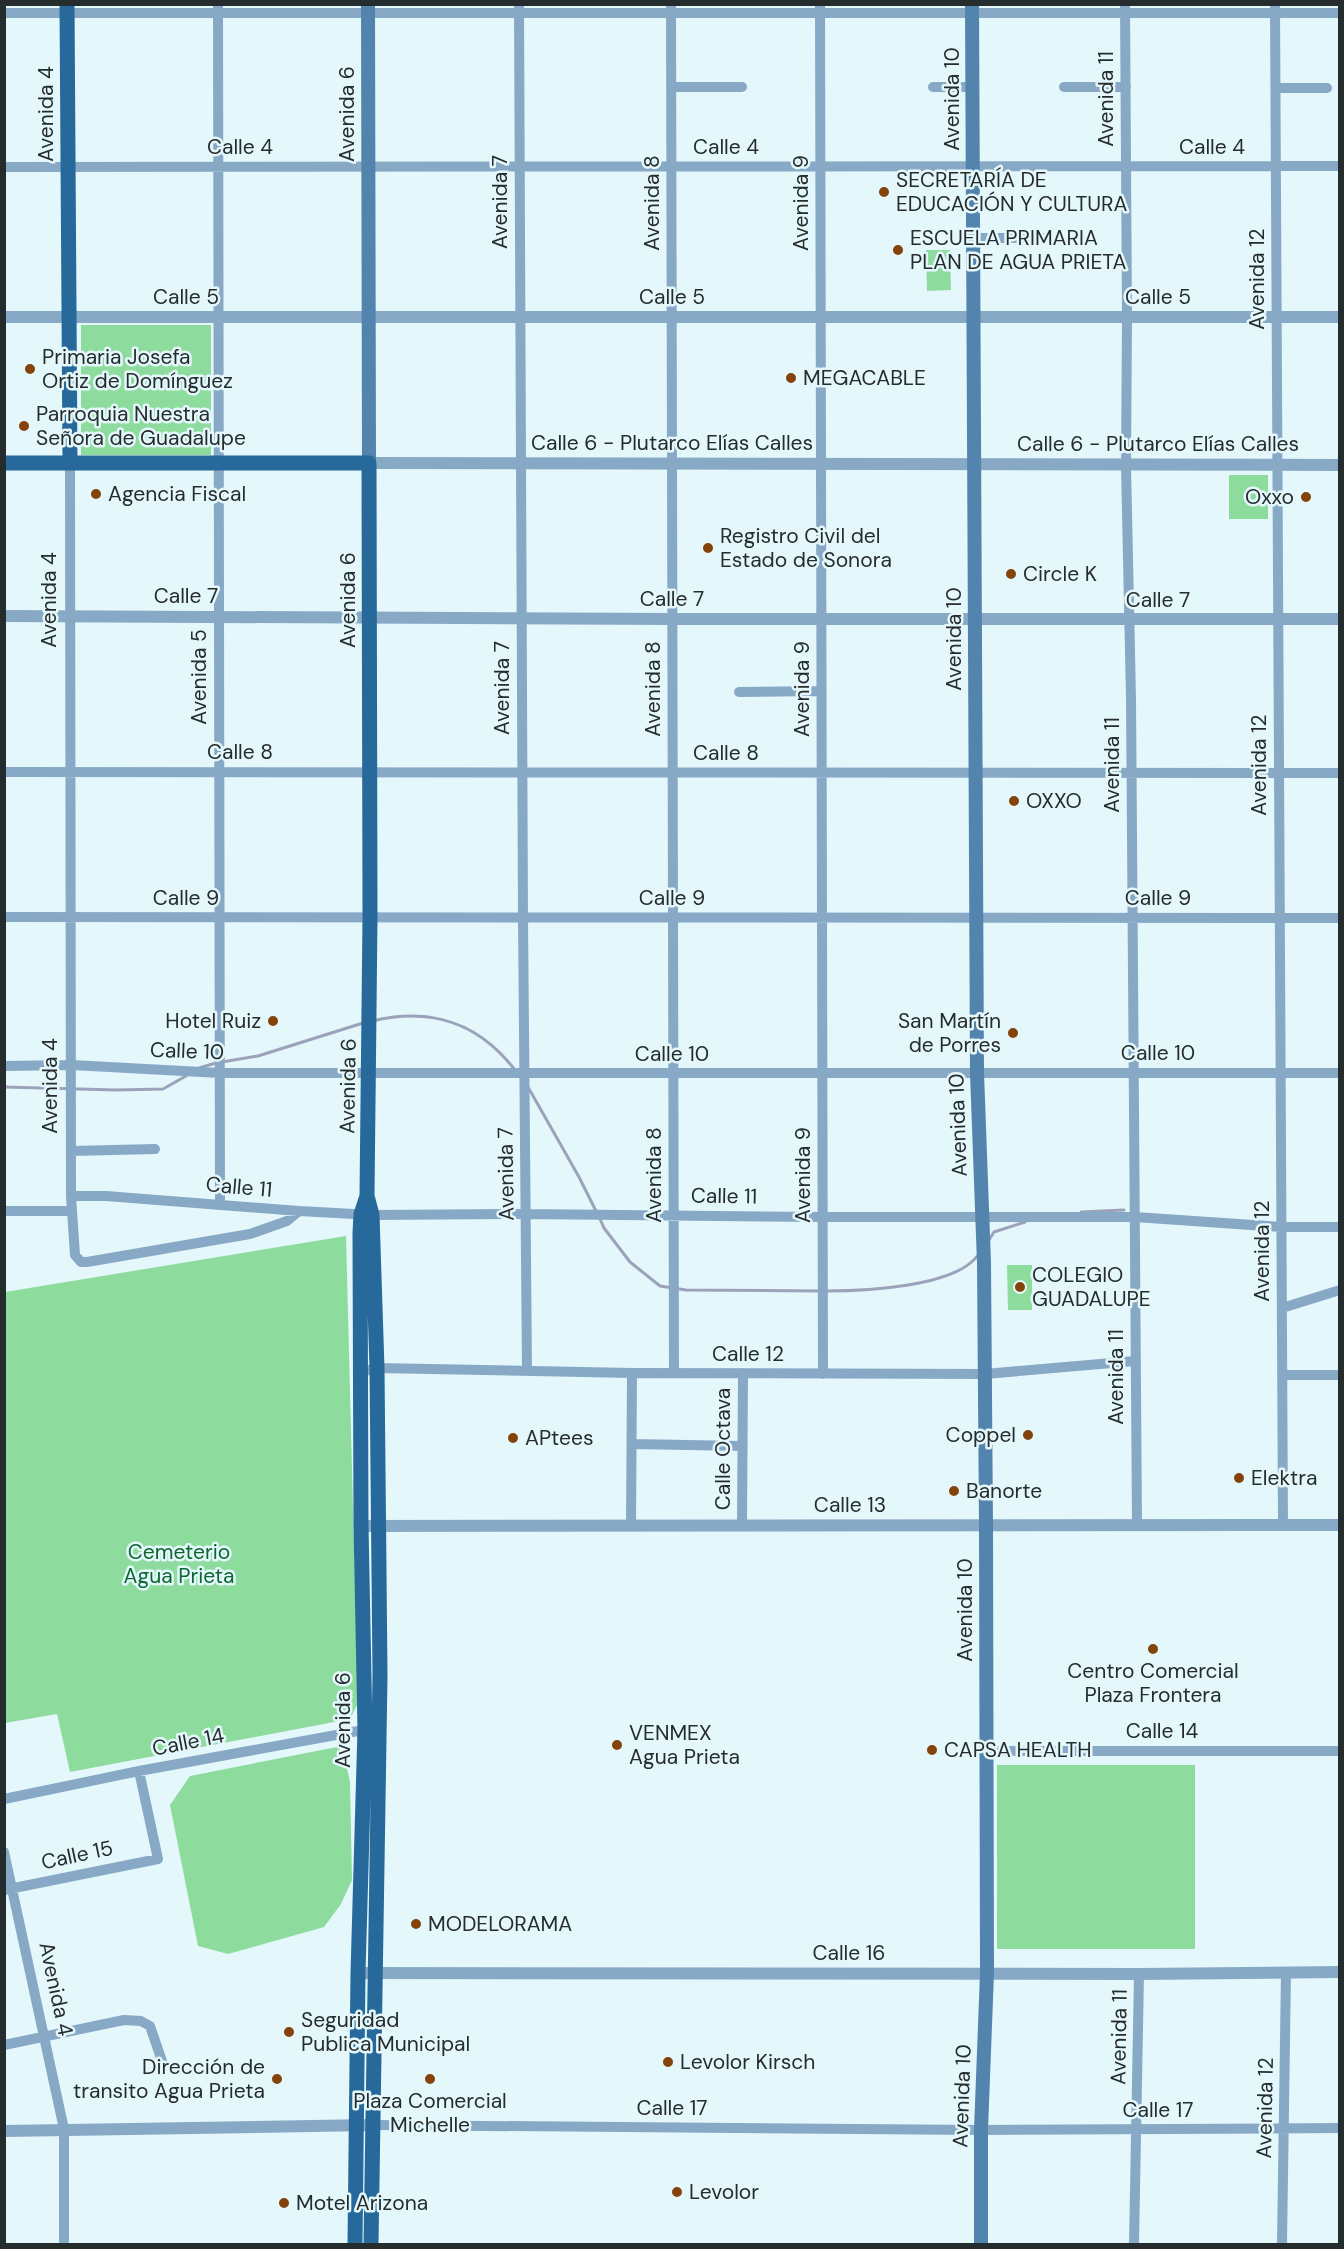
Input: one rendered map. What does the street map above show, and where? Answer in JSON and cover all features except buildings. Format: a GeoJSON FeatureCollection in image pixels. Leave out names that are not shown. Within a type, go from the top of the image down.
{"type":"FeatureCollection","features":[{"type":"Feature","properties":{"kind":"main road","name":"Avenida 4"},"geometry":{"type":"LineString","coordinates":[[67,9],[69,463]]}},
{"type":"Feature","properties":{"kind":"main road","name":"Avenida 6"},"geometry":{"type":"LineString","coordinates":[[368,9],[370,918],[367,1215],[361,1372],[361,1526],[372,1728],[374,1974],[371,2244]]}},
{"type":"Feature","properties":{"kind":"main road","name":"Avenida 10"},"geometry":{"type":"LineString","coordinates":[[972,9],[977,1073],[984,1263],[986,1525],[987,1973],[981,2130],[981,2244]]}},
{"type":"Feature","properties":{"kind":"main road","name":"Calle 6 - Plutarco Elías Calles"},"geometry":{"type":"LineString","coordinates":[[4,463],[369,463]]}},
{"type":"Feature","properties":{"kind":"main road","name":"Avenida 6"},"geometry":{"type":"LineString","coordinates":[[355,2244],[358,1973],[372,1728],[378,1525],[377,1368],[367,1215]]}},
{"type":"Feature","properties":{"kind":"street"},"geometry":{"type":"LineString","coordinates":[[4,13],[67,9],[1275,9],[1340,13]]}},
{"type":"Feature","properties":{"kind":"street","name":"Avenida 5"},"geometry":{"type":"LineString","coordinates":[[218,9],[220,1204]]}},
{"type":"Feature","properties":{"kind":"street","name":"Avenida 7"},"geometry":{"type":"LineString","coordinates":[[519,9],[527,1371]]}},
{"type":"Feature","properties":{"kind":"street","name":"Avenida 8"},"geometry":{"type":"LineString","coordinates":[[671,9],[674,1373]]}},
{"type":"Feature","properties":{"kind":"street","name":"Avenida 9"},"geometry":{"type":"LineString","coordinates":[[820,9],[823,1374]]}},
{"type":"Feature","properties":{"kind":"street","name":"Avenida 11"},"geometry":{"type":"LineString","coordinates":[[1125,9],[1126,466],[1130,619],[1137,1525]]}},
{"type":"Feature","properties":{"kind":"street","name":"Avenida 12"},"geometry":{"type":"LineString","coordinates":[[1275,9],[1283,1525]]}},
{"type":"Feature","properties":{"kind":"street"},"geometry":{"type":"LineString","coordinates":[[672,87],[742,87]]}},
{"type":"Feature","properties":{"kind":"street"},"geometry":{"type":"LineString","coordinates":[[933,87],[973,87]]}},
{"type":"Feature","properties":{"kind":"street"},"geometry":{"type":"LineString","coordinates":[[1064,87],[1126,87]]}},
{"type":"Feature","properties":{"kind":"street"},"geometry":{"type":"LineString","coordinates":[[1276,88],[1327,88]]}},
{"type":"Feature","properties":{"kind":"street","name":"Calle 4"},"geometry":{"type":"LineString","coordinates":[[4,167],[1340,166]]}},
{"type":"Feature","properties":{"kind":"street"},"geometry":{"type":"LineString","coordinates":[[974,238],[1044,238]]}},
{"type":"Feature","properties":{"kind":"street","name":"Calle 5"},"geometry":{"type":"LineString","coordinates":[[4,317],[1340,317]]}},
{"type":"Feature","properties":{"kind":"street","name":"Avenida 4"},"geometry":{"type":"LineString","coordinates":[[69,463],[71,1196],[75,1256],[81,1262],[250,1234],[287,1221],[299,1211]]}},
{"type":"Feature","properties":{"kind":"street","name":"Calle 6 - Plutarco Elías Calles"},"geometry":{"type":"LineString","coordinates":[[369,463],[1340,465]]}},
{"type":"Feature","properties":{"kind":"street","name":"Calle 7"},"geometry":{"type":"LineString","coordinates":[[4,616],[1340,619]]}},
{"type":"Feature","properties":{"kind":"street"},"geometry":{"type":"LineString","coordinates":[[739,692],[821,691]]}},
{"type":"Feature","properties":{"kind":"street","name":"Calle 8"},"geometry":{"type":"LineString","coordinates":[[4,771],[1340,773]]}},
{"type":"Feature","properties":{"kind":"street","name":"Calle 9"},"geometry":{"type":"LineString","coordinates":[[4,917],[1340,918]]}},
{"type":"Feature","properties":{"kind":"street","name":"Calle 10"},"geometry":{"type":"LineString","coordinates":[[4,1066],[220,1073],[1340,1073]]}},
{"type":"Feature","properties":{"kind":"street"},"geometry":{"type":"LineString","coordinates":[[71,1151],[155,1149]]}},
{"type":"Feature","properties":{"kind":"street","name":"Calle 11"},"geometry":{"type":"LineString","coordinates":[[71,1196],[106,1196],[367,1215],[1135,1217],[1281,1227],[1340,1227]]}},
{"type":"Feature","properties":{"kind":"street"},"geometry":{"type":"LineString","coordinates":[[4,1211],[72,1211]]}},
{"type":"Feature","properties":{"kind":"street"},"geometry":{"type":"LineString","coordinates":[[1282,1308],[1340,1290]]}},
{"type":"Feature","properties":{"kind":"street","name":"Calle 12"},"geometry":{"type":"LineString","coordinates":[[361,1372],[377,1368],[632,1373],[985,1374],[1135,1361]]}},
{"type":"Feature","properties":{"kind":"street"},"geometry":{"type":"LineString","coordinates":[[631,1525],[632,1373]]}},
{"type":"Feature","properties":{"kind":"street","name":"Calle Octava"},"geometry":{"type":"LineString","coordinates":[[742,1373],[742,1525]]}},
{"type":"Feature","properties":{"kind":"street"},"geometry":{"type":"LineString","coordinates":[[1282,1375],[1340,1375]]}},
{"type":"Feature","properties":{"kind":"street"},"geometry":{"type":"LineString","coordinates":[[632,1444],[742,1446]]}},
{"type":"Feature","properties":{"kind":"street","name":"Calle 13"},"geometry":{"type":"LineString","coordinates":[[361,1526],[1340,1525]]}},
{"type":"Feature","properties":{"kind":"street","name":"Calle 14"},"geometry":{"type":"LineString","coordinates":[[4,1799],[139,1771],[372,1728]]}},
{"type":"Feature","properties":{"kind":"street","name":"Calle 14"},"geometry":{"type":"LineString","coordinates":[[985,1751],[1340,1750]]}},
{"type":"Feature","properties":{"kind":"street","name":"Calle 15"},"geometry":{"type":"LineString","coordinates":[[9,1889],[158,1859],[139,1771]]}},
{"type":"Feature","properties":{"kind":"street","name":"Avenida 4"},"geometry":{"type":"LineString","coordinates":[[4,1852],[9,1889],[45,2037],[64,2129],[64,2244]]}},
{"type":"Feature","properties":{"kind":"street","name":"Avenida 12"},"geometry":{"type":"LineString","coordinates":[[1282,2244],[1286,1972]]}},
{"type":"Feature","properties":{"kind":"street","name":"Calle 16"},"geometry":{"type":"LineString","coordinates":[[358,1973],[1340,1972]]}},
{"type":"Feature","properties":{"kind":"street","name":"Avenida 11"},"geometry":{"type":"LineString","coordinates":[[1134,2244],[1139,1974]]}},
{"type":"Feature","properties":{"kind":"street"},"geometry":{"type":"LineString","coordinates":[[4,2045],[124,2020],[141,2020],[150,2026],[162,2061]]}},
{"type":"Feature","properties":{"kind":"street","name":"Calle 17"},"geometry":{"type":"LineString","coordinates":[[4,2131],[371,2125],[981,2130],[1340,2128]]}},
{"type":"Feature","properties":{"kind":"green space"},"geometry":{"type":"Polygon","coordinates":[[[926,250],[950,250],[951,290],[927,291],[926,250]]]}},
{"type":"Feature","properties":{"kind":"green space"},"geometry":{"type":"Polygon","coordinates":[[[81,325],[211,325],[211,455],[81,455],[81,325]]]}},
{"type":"Feature","properties":{"kind":"green space"},"geometry":{"type":"Polygon","coordinates":[[[1229,475],[1268,475],[1268,519],[1229,519],[1229,475]]]}},
{"type":"Feature","properties":{"kind":"green space","name":"Cemeterio Agua Prieta"},"geometry":{"type":"Polygon","coordinates":[[[346,1236],[358,1703],[350,1719],[70,1772],[57,1714],[5,1723],[5,1292],[346,1236]]]}},
{"type":"Feature","properties":{"kind":"green space","name":"COLEGIO GUADALUPE"},"geometry":{"type":"Polygon","coordinates":[[[1007,1265],[1032,1265],[1032,1310],[1008,1310],[1007,1265]]]}},
{"type":"Feature","properties":{"kind":"green space"},"geometry":{"type":"Polygon","coordinates":[[[342,1746],[350,1782],[352,1880],[341,1904],[324,1927],[228,1954],[198,1946],[170,1805],[190,1776],[342,1746]]]}},
{"type":"Feature","properties":{"kind":"green space"},"geometry":{"type":"Polygon","coordinates":[[[997,1765],[1195,1765],[1195,1949],[997,1949],[997,1765]]]}},
{"type":"Feature","properties":{"kind":"waterway"},"geometry":{"type":"LineString","coordinates":[[372,1021],[414,1016],[452,1022],[485,1040],[515,1070]]}},
{"type":"Feature","properties":{"kind":"waterway"},"geometry":{"type":"LineString","coordinates":[[222,1062],[258,1056],[363,1023]]}},
{"type":"Feature","properties":{"kind":"waterway"},"geometry":{"type":"LineString","coordinates":[[199,1068],[216,1063]]}},
{"type":"Feature","properties":{"kind":"waterway"},"geometry":{"type":"LineString","coordinates":[[4,1087],[163,1089],[186,1076]]}},
{"type":"Feature","properties":{"kind":"waterway"},"geometry":{"type":"LineString","coordinates":[[528,1087],[597,1213]]}},
{"type":"Feature","properties":{"kind":"waterway"},"geometry":{"type":"LineString","coordinates":[[1081,1212],[1124,1210]]}},
{"type":"Feature","properties":{"kind":"waterway"},"geometry":{"type":"LineString","coordinates":[[600,1219],[604,1228],[630,1262],[660,1286],[686,1290],[820,1291]]}},
{"type":"Feature","properties":{"kind":"waterway"},"geometry":{"type":"LineString","coordinates":[[989,1240],[994,1232],[1025,1222]]}},
{"type":"Feature","properties":{"kind":"waterway"},"geometry":{"type":"LineString","coordinates":[[826,1291],[885,1288],[930,1280],[967,1266],[978,1255]]}},
{"type":"Feature","properties":{"kind":"place","name":"SECRETARÍA DE EDUCACIÓN Y CULTURA"},"geometry":{"type":"Point","coordinates":[884,192]}},
{"type":"Feature","properties":{"kind":"place","name":"ESCUELA PRIMARIA PLAN DE AGUA PRIETA"},"geometry":{"type":"Point","coordinates":[898,250]}},
{"type":"Feature","properties":{"kind":"place","name":"Primaria Josefa Ortiz de Domínguez"},"geometry":{"type":"Point","coordinates":[30,369]}},
{"type":"Feature","properties":{"kind":"place","name":"MEGACABLE"},"geometry":{"type":"Point","coordinates":[791,378]}},
{"type":"Feature","properties":{"kind":"place","name":"Parroquia Nuestra Señora de Guadalupe"},"geometry":{"type":"Point","coordinates":[24,426]}},
{"type":"Feature","properties":{"kind":"place","name":"Agencia Fiscal"},"geometry":{"type":"Point","coordinates":[96,494]}},
{"type":"Feature","properties":{"kind":"place","name":"Oxxo"},"geometry":{"type":"Point","coordinates":[1306,497]}},
{"type":"Feature","properties":{"kind":"place","name":"Registro Civil del Estado de Sonora"},"geometry":{"type":"Point","coordinates":[708,548]}},
{"type":"Feature","properties":{"kind":"place","name":"Circle K"},"geometry":{"type":"Point","coordinates":[1011,574]}},
{"type":"Feature","properties":{"kind":"place","name":"OXXO"},"geometry":{"type":"Point","coordinates":[1014,801]}},
{"type":"Feature","properties":{"kind":"place","name":"Hotel Ruiz"},"geometry":{"type":"Point","coordinates":[273,1021]}},
{"type":"Feature","properties":{"kind":"place","name":"San Martín de Porres"},"geometry":{"type":"Point","coordinates":[1013,1033]}},
{"type":"Feature","properties":{"kind":"place","name":"COLEGIO GUADALUPE"},"geometry":{"type":"Point","coordinates":[1020,1287]}},
{"type":"Feature","properties":{"kind":"place","name":"Coppel"},"geometry":{"type":"Point","coordinates":[1028,1435]}},
{"type":"Feature","properties":{"kind":"place","name":"APtees"},"geometry":{"type":"Point","coordinates":[513,1438]}},
{"type":"Feature","properties":{"kind":"place","name":"Elektra"},"geometry":{"type":"Point","coordinates":[1239,1478]}},
{"type":"Feature","properties":{"kind":"place","name":"Banorte"},"geometry":{"type":"Point","coordinates":[954,1491]}},
{"type":"Feature","properties":{"kind":"place","name":"Centro Comercial Plaza Frontera"},"geometry":{"type":"Point","coordinates":[1153,1649]}},
{"type":"Feature","properties":{"kind":"place","name":"VENMEX Agua Prieta"},"geometry":{"type":"Point","coordinates":[617,1745]}},
{"type":"Feature","properties":{"kind":"place","name":"CAPSA HEALTH"},"geometry":{"type":"Point","coordinates":[932,1750]}},
{"type":"Feature","properties":{"kind":"place","name":"MODELORAMA"},"geometry":{"type":"Point","coordinates":[416,1924]}},
{"type":"Feature","properties":{"kind":"place","name":"Seguridad Publica Municipal"},"geometry":{"type":"Point","coordinates":[289,2032]}},
{"type":"Feature","properties":{"kind":"place","name":"Levolor Kirsch"},"geometry":{"type":"Point","coordinates":[668,2062]}},
{"type":"Feature","properties":{"kind":"place","name":"Dirección de transito Agua Prieta"},"geometry":{"type":"Point","coordinates":[277,2079]}},
{"type":"Feature","properties":{"kind":"place","name":"Plaza Comercial Michelle"},"geometry":{"type":"Point","coordinates":[430,2079]}},
{"type":"Feature","properties":{"kind":"place","name":"Levolor"},"geometry":{"type":"Point","coordinates":[677,2192]}},
{"type":"Feature","properties":{"kind":"place","name":"Motel Arizona"},"geometry":{"type":"Point","coordinates":[284,2203]}}]}
